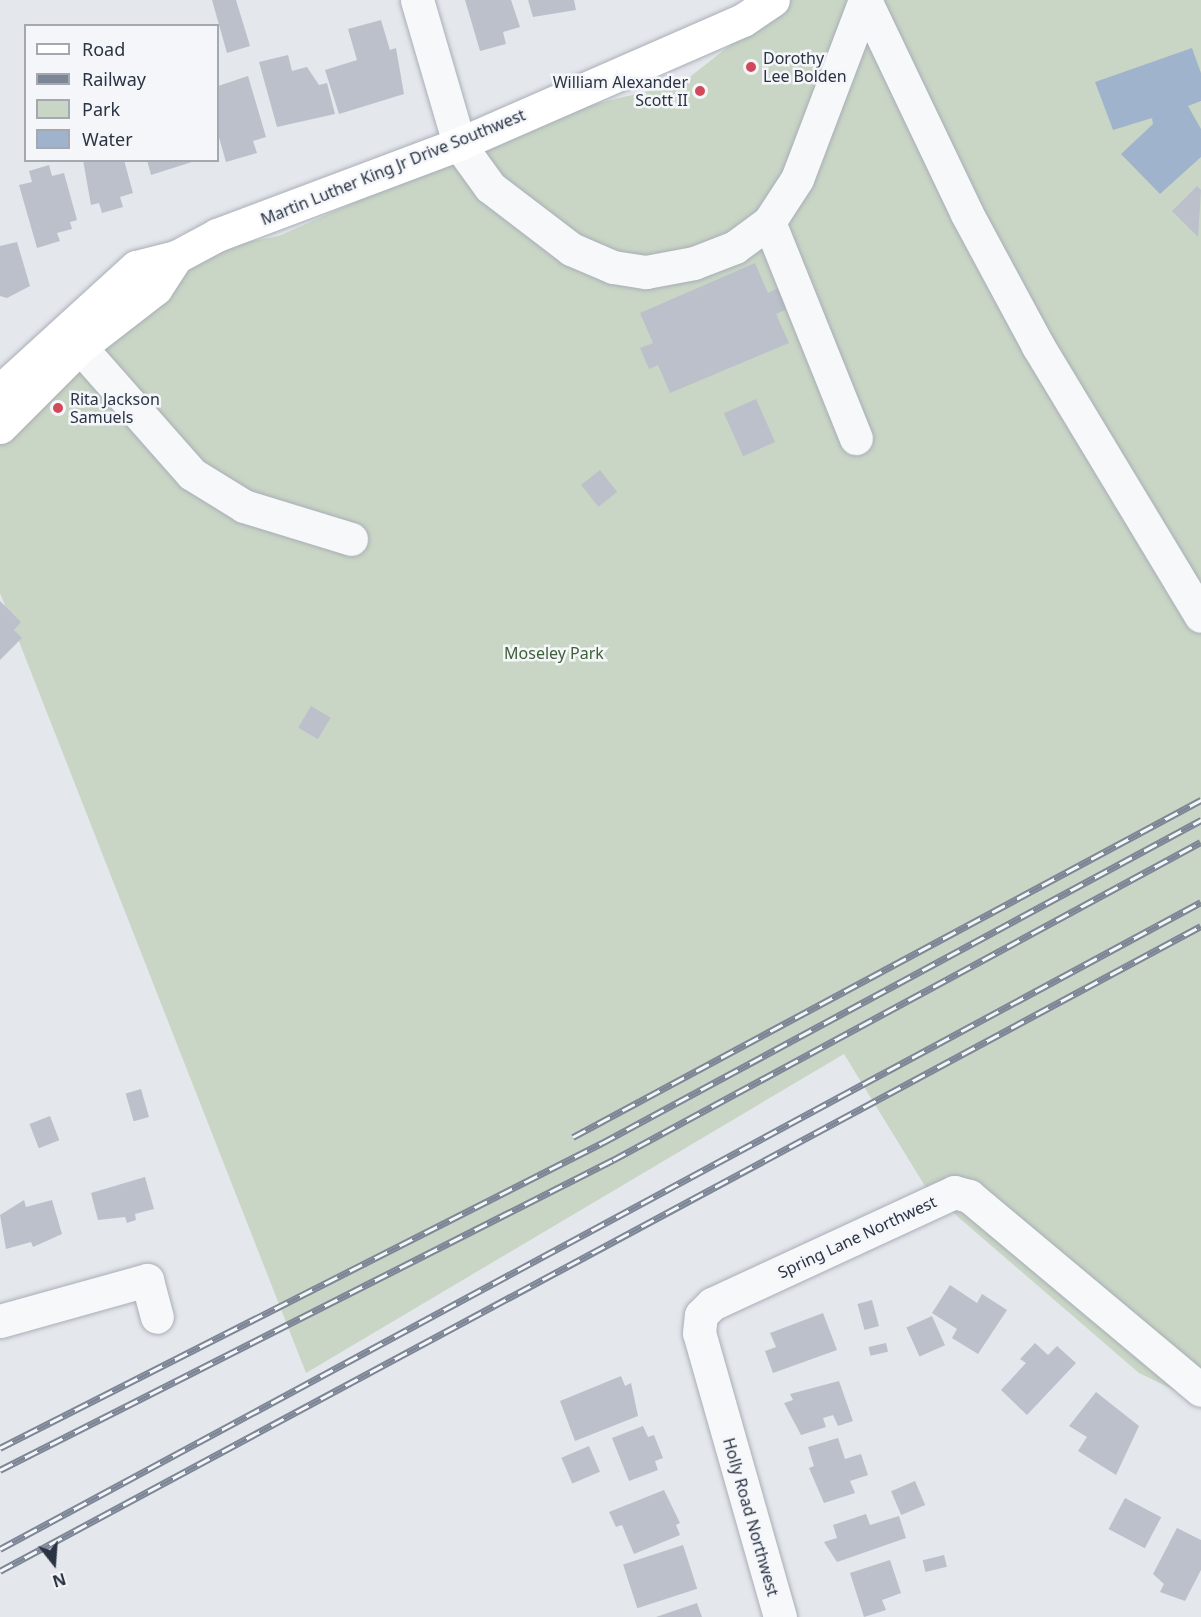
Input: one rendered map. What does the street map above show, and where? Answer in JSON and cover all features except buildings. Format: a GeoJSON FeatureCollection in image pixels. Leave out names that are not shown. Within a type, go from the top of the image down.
{"type":"FeatureCollection","features":[{"type":"Feature","properties":{"kind":"main road","name":"Martin Luther King Jr Drive Southwest"},"geometry":{"type":"LineString","coordinates":[[0,391],[136,267],[176,257],[217,236],[459,144],[743,20],[773,0]]}},
{"type":"Feature","properties":{"kind":"main road"},"geometry":{"type":"LineString","coordinates":[[0,427],[80,346],[156,288],[176,257]]}},
{"type":"Feature","properties":{"kind":"street"},"geometry":{"type":"LineString","coordinates":[[417,0],[459,144],[490,187],[571,249],[613,267],[646,272],[694,263],[735,247],[769,222],[796,179],[865,0]]}},
{"type":"Feature","properties":{"kind":"street"},"geometry":{"type":"LineString","coordinates":[[865,0],[1038,346],[1201,616]]}},
{"type":"Feature","properties":{"kind":"street"},"geometry":{"type":"LineString","coordinates":[[769,222],[856,438]]}},
{"type":"Feature","properties":{"kind":"street"},"geometry":{"type":"LineString","coordinates":[[80,346],[192,474],[244,506],[351,539]]}},
{"type":"Feature","properties":{"kind":"street","name":"Spring Lane Northwest"},"geometry":{"type":"LineString","coordinates":[[723,1416],[699,1333],[701,1315],[712,1304],[954,1192],[969,1196],[1201,1390]]}},
{"type":"Feature","properties":{"kind":"street"},"geometry":{"type":"LineString","coordinates":[[0,1321],[147,1280],[158,1317]]}},
{"type":"Feature","properties":{"kind":"street","name":"Holly Road Northwest"},"geometry":{"type":"LineString","coordinates":[[723,1416],[780,1617]]}},
{"type":"Feature","properties":{"kind":"green space","name":"Moseley Park"},"geometry":{"type":"Polygon","coordinates":[[[788,0],[1201,0],[1201,1403],[1139,1373],[928,1191],[844,1054],[306,1373],[0,593],[0,430],[119,266],[279,236],[549,115],[682,83],[788,0]]]}},
{"type":"Feature","properties":{"kind":"water"},"geometry":{"type":"Polygon","coordinates":[[[1192,48],[1201,73],[1201,101],[1188,106],[1201,129],[1201,157],[1160,194],[1121,154],[1153,124],[1152,118],[1113,130],[1095,82],[1192,48]]]}},
{"type":"Feature","properties":{"kind":"railway"},"geometry":{"type":"LineString","coordinates":[[573,1137],[1201,800]]}},
{"type":"Feature","properties":{"kind":"railway"},"geometry":{"type":"LineString","coordinates":[[0,1448],[602,1143],[1201,820]]}},
{"type":"Feature","properties":{"kind":"railway"},"geometry":{"type":"LineString","coordinates":[[0,1470],[613,1160],[1201,842]]}},
{"type":"Feature","properties":{"kind":"railway"},"geometry":{"type":"LineString","coordinates":[[0,1549],[1201,902]]}},
{"type":"Feature","properties":{"kind":"railway"},"geometry":{"type":"LineString","coordinates":[[0,1571],[1201,926]]}},
{"type":"Feature","properties":{"kind":"place","name":"Dorothy Lee Bolden"},"geometry":{"type":"Point","coordinates":[751,67]}},
{"type":"Feature","properties":{"kind":"place","name":"William Alexander Scott II"},"geometry":{"type":"Point","coordinates":[700,91]}},
{"type":"Feature","properties":{"kind":"place","name":"Rita Jackson Samuels"},"geometry":{"type":"Point","coordinates":[58,408]}}]}
